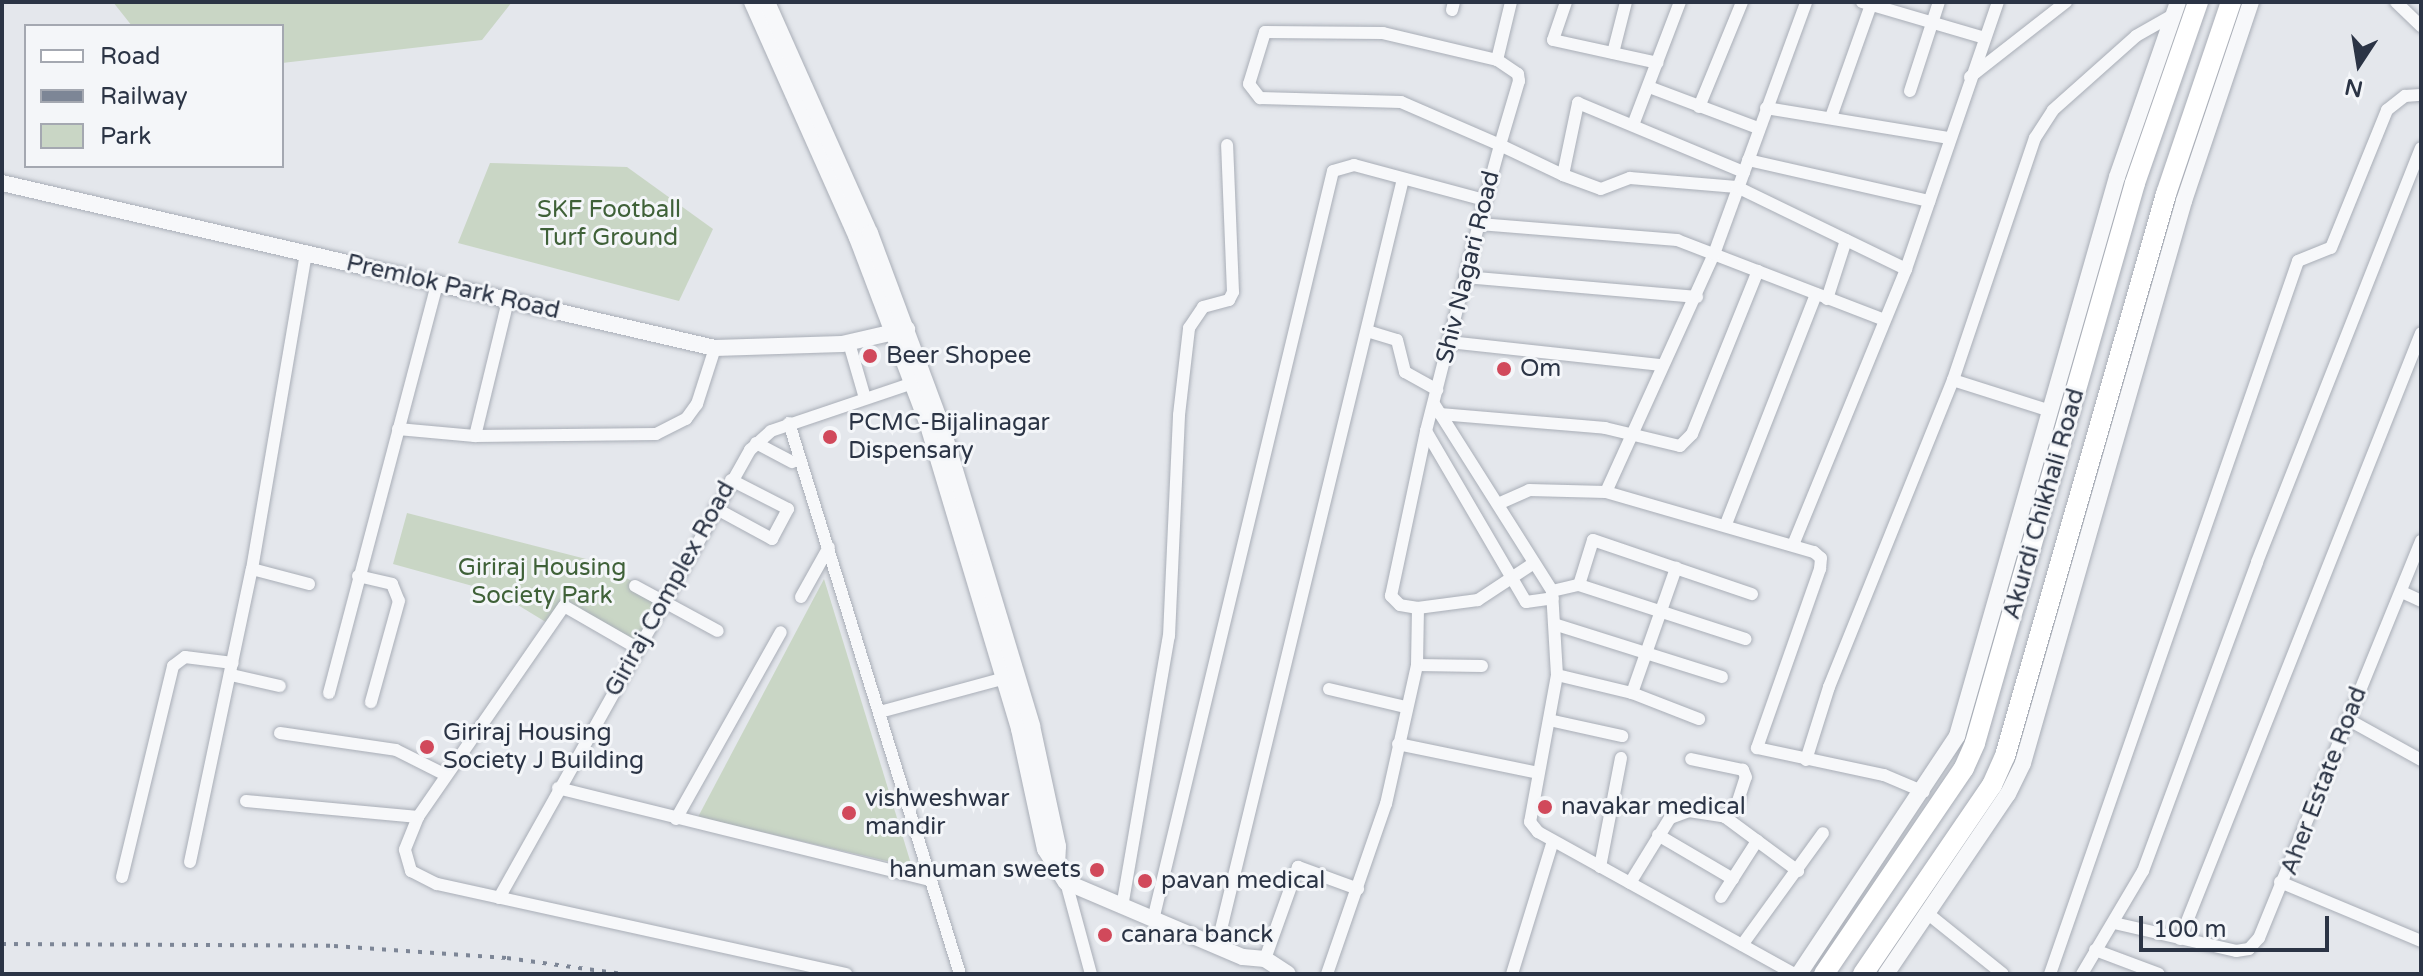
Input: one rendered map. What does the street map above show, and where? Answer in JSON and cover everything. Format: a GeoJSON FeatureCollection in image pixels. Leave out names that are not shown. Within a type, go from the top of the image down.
{"type":"FeatureCollection","features":[{"type":"Feature","properties":{"kind":"main road","name":"Akurdi Chikhali Road"},"geometry":{"type":"LineString","coordinates":[[1824,974],[1964,768],[1975,743],[2135,183],[2198,2]]}},
{"type":"Feature","properties":{"kind":"main road","name":"Akurdi Chikhali Road"},"geometry":{"type":"LineString","coordinates":[[1863,974],[1992,785],[2005,756],[2166,194],[2231,2]]}},
{"type":"Feature","properties":{"kind":"street"},"geometry":{"type":"LineString","coordinates":[[752,2],[900,332]]}},
{"type":"Feature","properties":{"kind":"street"},"geometry":{"type":"LineString","coordinates":[[767,2],[918,381],[1032,726],[1058,846],[1057,865]]}},
{"type":"Feature","properties":{"kind":"street"},"geometry":{"type":"LineString","coordinates":[[1511,2],[1497,60],[1383,33],[1275,29],[1265,32],[1259,43],[1249,84],[1260,98],[1270,100],[1401,102],[1601,189],[1630,178],[1737,187],[1906,269]]}},
{"type":"Feature","properties":{"kind":"street"},"geometry":{"type":"LineString","coordinates":[[1566,2],[1553,40],[1658,63]]}},
{"type":"Feature","properties":{"kind":"street"},"geometry":{"type":"LineString","coordinates":[[1613,53],[1626,2]]}},
{"type":"Feature","properties":{"kind":"street"},"geometry":{"type":"LineString","coordinates":[[1633,125],[1680,2]]}},
{"type":"Feature","properties":{"kind":"street"},"geometry":{"type":"LineString","coordinates":[[1699,107],[1742,2]]}},
{"type":"Feature","properties":{"kind":"street"},"geometry":{"type":"LineString","coordinates":[[1606,492],[1662,365],[1697,297],[1806,2]]}},
{"type":"Feature","properties":{"kind":"street"},"geometry":{"type":"LineString","coordinates":[[1910,91],[1939,2]]}},
{"type":"Feature","properties":{"kind":"street"},"geometry":{"type":"LineString","coordinates":[[1793,545],[1882,319],[1906,269],[1998,2]]}},
{"type":"Feature","properties":{"kind":"street"},"geometry":{"type":"LineString","coordinates":[[1970,77],[2066,2]]}},
{"type":"Feature","properties":{"kind":"street"},"geometry":{"type":"LineString","coordinates":[[1886,974],[2008,794],[2027,752],[2184,201],[2251,2]]}},
{"type":"Feature","properties":{"kind":"street"},"geometry":{"type":"LineString","coordinates":[[2396,2],[2421,26]]}},
{"type":"Feature","properties":{"kind":"street"},"geometry":{"type":"LineString","coordinates":[[1831,117],[1868,3],[1985,38]]}},
{"type":"Feature","properties":{"kind":"street"},"geometry":{"type":"LineString","coordinates":[[1806,760],[1829,687],[1953,380],[2042,123],[2136,36],[2176,9]]}},
{"type":"Feature","properties":{"kind":"street"},"geometry":{"type":"LineString","coordinates":[[1437,409],[1498,504],[1531,565],[1552,594],[1557,625],[1557,675],[1530,822],[1553,841],[1797,974],[1947,759],[1963,719],[2117,177],[2176,9]]}},
{"type":"Feature","properties":{"kind":"street","name":"Shiv Nagari Road"},"geometry":{"type":"LineString","coordinates":[[1418,608],[1394,602],[1390,588],[1426,431],[1437,409],[1437,390],[1465,277],[1519,81],[1513,67],[1497,60]]}},
{"type":"Feature","properties":{"kind":"street"},"geometry":{"type":"LineString","coordinates":[[1649,87],[1758,128]]}},
{"type":"Feature","properties":{"kind":"street"},"geometry":{"type":"LineString","coordinates":[[2050,974],[2298,261],[2331,248],[2387,110],[2405,96],[2421,95]]}},
{"type":"Feature","properties":{"kind":"street"},"geometry":{"type":"LineString","coordinates":[[1563,175],[1578,103],[1746,166],[1929,201]]}},
{"type":"Feature","properties":{"kind":"street"},"geometry":{"type":"LineString","coordinates":[[1766,108],[1950,138]]}},
{"type":"Feature","properties":{"kind":"street"},"geometry":{"type":"LineString","coordinates":[[1122,907],[1169,636],[1179,415],[1189,328],[1203,307],[1229,300],[1233,292],[1227,145]]}},
{"type":"Feature","properties":{"kind":"street"},"geometry":{"type":"LineString","coordinates":[[2082,974],[2143,871],[2257,562],[2421,148]]}},
{"type":"Feature","properties":{"kind":"street"},"geometry":{"type":"LineString","coordinates":[[1153,920],[1333,171],[1354,165],[1485,200]]}},
{"type":"Feature","properties":{"kind":"street"},"geometry":{"type":"LineString","coordinates":[[1217,946],[1403,179]]}},
{"type":"Feature","properties":{"kind":"street","name":"Premlok Park Road"},"geometry":{"type":"LineString","coordinates":[[2,183],[715,348],[849,343],[900,332]]}},
{"type":"Feature","properties":{"kind":"street"},"geometry":{"type":"LineString","coordinates":[[1479,224],[1653,236],[1714,254],[1882,319]]}},
{"type":"Feature","properties":{"kind":"street"},"geometry":{"type":"LineString","coordinates":[[1726,524],[1846,240]]}},
{"type":"Feature","properties":{"kind":"street"},"geometry":{"type":"LineString","coordinates":[[190,862],[252,569],[306,253]]}},
{"type":"Feature","properties":{"kind":"street"},"geometry":{"type":"LineString","coordinates":[[1437,409],[1631,433],[1670,446],[1686,443],[1758,271]]}},
{"type":"Feature","properties":{"kind":"street"},"geometry":{"type":"LineString","coordinates":[[1465,277],[1697,297]]}},
{"type":"Feature","properties":{"kind":"street"},"geometry":{"type":"LineString","coordinates":[[329,693],[437,283]]}},
{"type":"Feature","properties":{"kind":"street"},"geometry":{"type":"LineString","coordinates":[[475,436],[508,301]]}},
{"type":"Feature","properties":{"kind":"street"},"geometry":{"type":"LineString","coordinates":[[1367,331],[1397,340],[1405,372],[1437,390]]}},
{"type":"Feature","properties":{"kind":"street"},"geometry":{"type":"LineString","coordinates":[[2180,939],[2421,333]]}},
{"type":"Feature","properties":{"kind":"street"},"geometry":{"type":"LineString","coordinates":[[1449,342],[1662,365]]}},
{"type":"Feature","properties":{"kind":"street"},"geometry":{"type":"LineString","coordinates":[[849,343],[865,398]]}},
{"type":"Feature","properties":{"kind":"street"},"geometry":{"type":"LineString","coordinates":[[398,429],[475,436],[656,434],[686,419],[697,404],[715,348]]}},
{"type":"Feature","properties":{"kind":"street"},"geometry":{"type":"LineString","coordinates":[[1953,380],[2051,411]]}},
{"type":"Feature","properties":{"kind":"street"},"geometry":{"type":"LineString","coordinates":[[918,381],[1005,678],[1045,849],[1066,882],[1091,974]]}},
{"type":"Feature","properties":{"kind":"street","name":"Giriraj Complex Road"},"geometry":{"type":"LineString","coordinates":[[499,898],[662,600],[731,480],[756,443],[789,423],[918,381]]}},
{"type":"Feature","properties":{"kind":"street"},"geometry":{"type":"LineString","coordinates":[[789,423],[960,974]]}},
{"type":"Feature","properties":{"kind":"street"},"geometry":{"type":"LineString","coordinates":[[1426,431],[1528,605],[1579,585],[1745,639]]}},
{"type":"Feature","properties":{"kind":"street"},"geometry":{"type":"LineString","coordinates":[[756,443],[792,462]]}},
{"type":"Feature","properties":{"kind":"street"},"geometry":{"type":"LineString","coordinates":[[715,508],[772,539],[788,509],[731,480]]}},
{"type":"Feature","properties":{"kind":"street"},"geometry":{"type":"LineString","coordinates":[[1498,504],[1529,490],[1606,492],[1726,524],[1814,552],[1821,558],[1820,569],[1756,743],[1762,753],[1884,775],[1924,792]]}},
{"type":"Feature","properties":{"kind":"street"},"geometry":{"type":"LineString","coordinates":[[1579,585],[1593,540],[1752,594]]}},
{"type":"Feature","properties":{"kind":"street","name":"Aher Estate Road"},"geometry":{"type":"LineString","coordinates":[[2421,541],[2280,882],[2421,941]]}},
{"type":"Feature","properties":{"kind":"street"},"geometry":{"type":"LineString","coordinates":[[801,597],[829,547]]}},
{"type":"Feature","properties":{"kind":"street"},"geometry":{"type":"LineString","coordinates":[[1327,974],[1358,889],[1398,744],[1417,665],[1418,608],[1478,600],[1531,565]]}},
{"type":"Feature","properties":{"kind":"street"},"geometry":{"type":"LineString","coordinates":[[1632,693],[1676,568]]}},
{"type":"Feature","properties":{"kind":"street"},"geometry":{"type":"LineString","coordinates":[[252,569],[309,584]]}},
{"type":"Feature","properties":{"kind":"street"},"geometry":{"type":"LineString","coordinates":[[358,576],[392,584],[399,601],[371,702]]}},
{"type":"Feature","properties":{"kind":"street"},"geometry":{"type":"LineString","coordinates":[[635,586],[718,631]]}},
{"type":"Feature","properties":{"kind":"street"},"geometry":{"type":"LineString","coordinates":[[2402,592],[2421,601]]}},
{"type":"Feature","properties":{"kind":"street"},"geometry":{"type":"LineString","coordinates":[[637,648],[564,606],[418,817],[405,850],[411,871],[437,884],[846,974]]}},
{"type":"Feature","properties":{"kind":"street"},"geometry":{"type":"LineString","coordinates":[[1557,625],[1722,677]]}},
{"type":"Feature","properties":{"kind":"street"},"geometry":{"type":"LineString","coordinates":[[676,819],[781,632]]}},
{"type":"Feature","properties":{"kind":"street"},"geometry":{"type":"LineString","coordinates":[[122,877],[173,666],[185,657],[280,686]]}},
{"type":"Feature","properties":{"kind":"street"},"geometry":{"type":"LineString","coordinates":[[1417,665],[1482,666]]}},
{"type":"Feature","properties":{"kind":"street"},"geometry":{"type":"LineString","coordinates":[[1557,675],[1632,693],[1699,719]]}},
{"type":"Feature","properties":{"kind":"street"},"geometry":{"type":"LineString","coordinates":[[880,712],[1005,678]]}},
{"type":"Feature","properties":{"kind":"street"},"geometry":{"type":"LineString","coordinates":[[1329,689],[1406,707]]}},
{"type":"Feature","properties":{"kind":"street"},"geometry":{"type":"LineString","coordinates":[[2347,719],[2421,760]]}},
{"type":"Feature","properties":{"kind":"street"},"geometry":{"type":"LineString","coordinates":[[1549,720],[1622,736]]}},
{"type":"Feature","properties":{"kind":"street"},"geometry":{"type":"LineString","coordinates":[[280,733],[396,750],[446,775]]}},
{"type":"Feature","properties":{"kind":"street"},"geometry":{"type":"LineString","coordinates":[[1398,744],[1538,773]]}},
{"type":"Feature","properties":{"kind":"street"},"geometry":{"type":"LineString","coordinates":[[1600,867],[1621,758]]}},
{"type":"Feature","properties":{"kind":"street"},"geometry":{"type":"LineString","coordinates":[[1691,759],[1743,770],[1746,777],[1737,804],[1725,817]]}},
{"type":"Feature","properties":{"kind":"street"},"geometry":{"type":"LineString","coordinates":[[558,788],[930,880]]}},
{"type":"Feature","properties":{"kind":"street"},"geometry":{"type":"LineString","coordinates":[[246,801],[418,817]]}},
{"type":"Feature","properties":{"kind":"street"},"geometry":{"type":"LineString","coordinates":[[1630,883],[1658,835],[1679,813],[1725,817],[1798,871]]}},
{"type":"Feature","properties":{"kind":"street"},"geometry":{"type":"LineString","coordinates":[[1742,945],[1823,833]]}},
{"type":"Feature","properties":{"kind":"street"},"geometry":{"type":"LineString","coordinates":[[1658,835],[1733,879]]}},
{"type":"Feature","properties":{"kind":"street"},"geometry":{"type":"LineString","coordinates":[[1512,974],[1553,841]]}},
{"type":"Feature","properties":{"kind":"street"},"geometry":{"type":"LineString","coordinates":[[1721,897],[1757,841]]}},
{"type":"Feature","properties":{"kind":"street"},"geometry":{"type":"LineString","coordinates":[[1265,959],[1298,867],[1358,889]]}},
{"type":"Feature","properties":{"kind":"street"},"geometry":{"type":"LineString","coordinates":[[1066,882],[1217,946],[1265,959],[1288,974]]}},
{"type":"Feature","properties":{"kind":"street"},"geometry":{"type":"LineString","coordinates":[[2114,923],[2180,939],[2249,949],[2259,938],[2280,882]]}},
{"type":"Feature","properties":{"kind":"street"},"geometry":{"type":"LineString","coordinates":[[1927,913],[1986,970],[2003,974]]}},
{"type":"Feature","properties":{"kind":"street"},"geometry":{"type":"LineString","coordinates":[[2095,950],[2159,974]]}},
{"type":"Feature","properties":{"kind":"green space"},"geometry":{"type":"Polygon","coordinates":[[[113,2],[512,2],[482,40],[284,63],[284,24],[130,24],[113,2]]]}},
{"type":"Feature","properties":{"kind":"green space","name":"SKF Football Turf Ground"},"geometry":{"type":"Polygon","coordinates":[[[490,163],[627,167],[713,229],[679,301],[458,243],[490,163]]]}},
{"type":"Feature","properties":{"kind":"green space","name":"Giriraj Housing Society Park"},"geometry":{"type":"Polygon","coordinates":[[[407,513],[590,560],[664,597],[637,648],[564,606],[549,624],[498,593],[393,564],[407,513]]]}},
{"type":"Feature","properties":{"kind":"green space"},"geometry":{"type":"Polygon","coordinates":[[[824,579],[912,867],[698,817],[824,579]]]}},
{"type":"Feature","properties":{"kind":"railway"},"geometry":{"type":"LineString","coordinates":[[2,944],[334,946],[507,958],[623,974]]}},
{"type":"Feature","properties":{"kind":"place","name":"Beer Shopee"},"geometry":{"type":"Point","coordinates":[870,356]}},
{"type":"Feature","properties":{"kind":"place","name":"Om"},"geometry":{"type":"Point","coordinates":[1504,369]}},
{"type":"Feature","properties":{"kind":"place","name":"PCMC-Bijalinagar Dispensary"},"geometry":{"type":"Point","coordinates":[830,437]}},
{"type":"Feature","properties":{"kind":"place","name":"Giriraj Housing Society J Building"},"geometry":{"type":"Point","coordinates":[427,747]}},
{"type":"Feature","properties":{"kind":"place","name":"navakar medical"},"geometry":{"type":"Point","coordinates":[1545,807]}},
{"type":"Feature","properties":{"kind":"place","name":"vishweshwar mandir"},"geometry":{"type":"Point","coordinates":[849,813]}},
{"type":"Feature","properties":{"kind":"place","name":"hanuman sweets"},"geometry":{"type":"Point","coordinates":[1097,870]}},
{"type":"Feature","properties":{"kind":"place","name":"pavan medical"},"geometry":{"type":"Point","coordinates":[1145,881]}},
{"type":"Feature","properties":{"kind":"place","name":"canara banck"},"geometry":{"type":"Point","coordinates":[1105,935]}}]}
